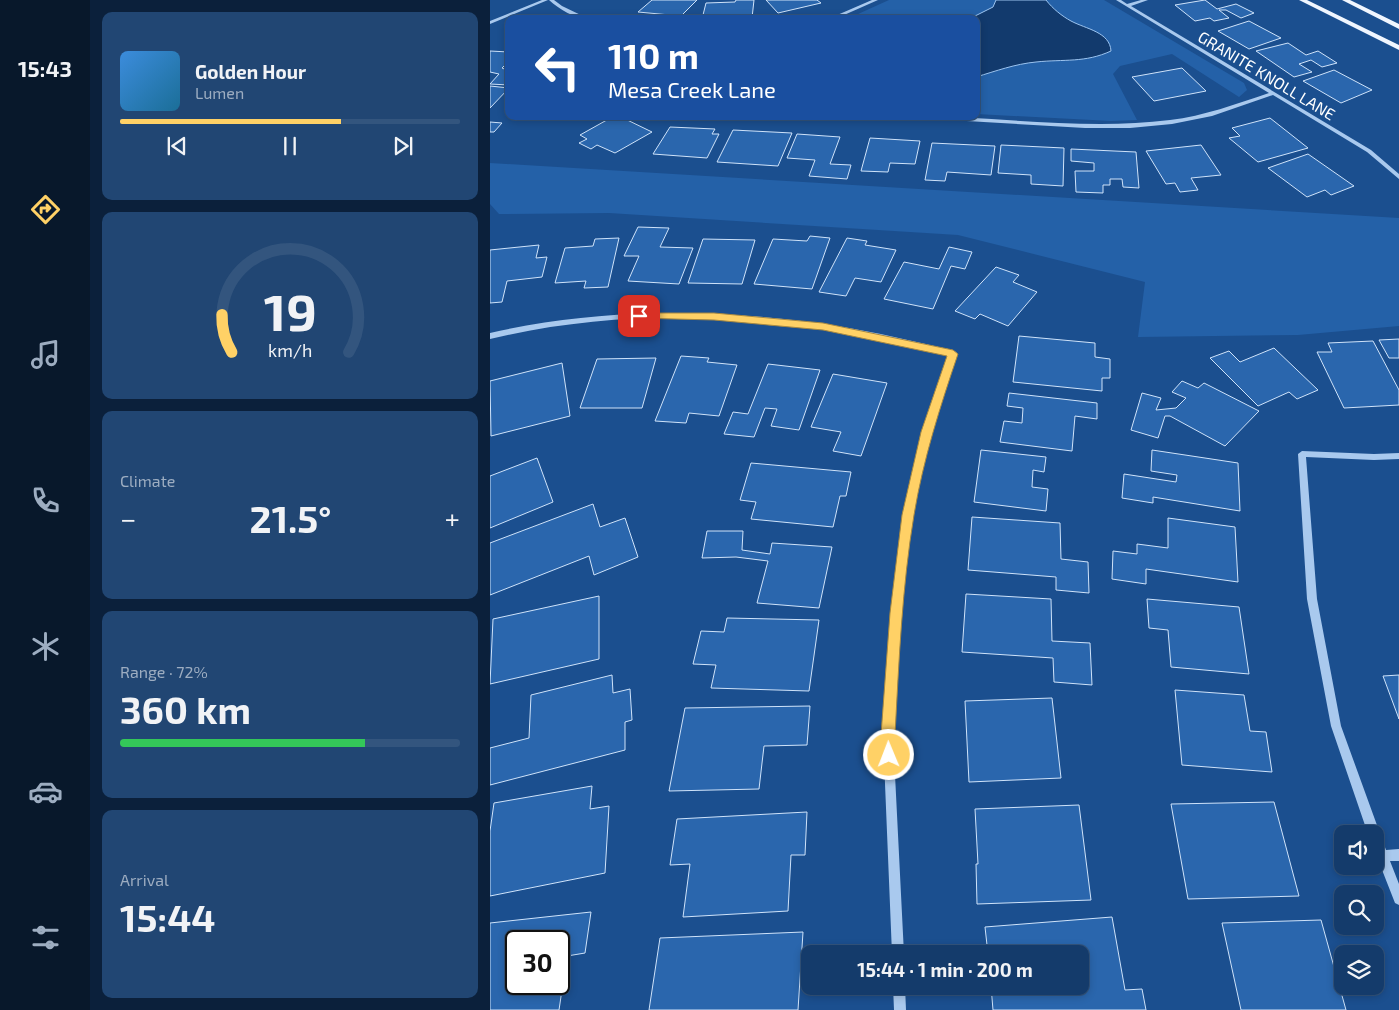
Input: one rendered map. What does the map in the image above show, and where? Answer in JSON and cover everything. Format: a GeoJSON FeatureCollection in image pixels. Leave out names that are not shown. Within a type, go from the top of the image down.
{"type":"FeatureCollection","features":[{"type":"Feature","properties":{"kind":"main road"},"geometry":{"type":"LineString","coordinates":[[1302,0],[1399,48]]}},
{"type":"Feature","properties":{"kind":"main road"},"geometry":{"type":"LineString","coordinates":[[1345,0],[1399,26]]}},
{"type":"Feature","properties":{"kind":"street"},"geometry":{"type":"LineString","coordinates":[[509,15],[546,0]]}},
{"type":"Feature","properties":{"kind":"street"},"geometry":{"type":"LineString","coordinates":[[551,0],[560,7],[578,15]]}},
{"type":"Feature","properties":{"kind":"street"},"geometry":{"type":"LineString","coordinates":[[840,15],[876,0]]}},
{"type":"Feature","properties":{"kind":"street","name":"GRANITE KNOLL LANE"},"geometry":{"type":"LineString","coordinates":[[1118,0],[1369,150],[1399,177]]}},
{"type":"Feature","properties":{"kind":"street"},"geometry":{"type":"LineString","coordinates":[[1128,5],[1146,0]]}},
{"type":"Feature","properties":{"kind":"street"},"geometry":{"type":"LineString","coordinates":[[490,23],[505,17]]}},
{"type":"Feature","properties":{"kind":"street"},"geometry":{"type":"LineString","coordinates":[[980,120],[1085,126],[1130,126],[1172,122],[1212,114],[1274,93]]}},
{"type":"Feature","properties":{"kind":"street"},"geometry":{"type":"LineString","coordinates":[[490,336],[557,323],[639,316],[714,316],[823,326],[953,354],[926,432],[908,515],[896,613],[888,735],[898,945]]}},
{"type":"Feature","properties":{"kind":"street"},"geometry":{"type":"LineString","coordinates":[[1371,825],[1336,726],[1312,599],[1302,454],[1374,457],[1399,456]]}},
{"type":"Feature","properties":{"kind":"street"},"geometry":{"type":"LineString","coordinates":[[1384,856],[1399,855]]}},
{"type":"Feature","properties":{"kind":"street"},"geometry":{"type":"LineString","coordinates":[[1384,861],[1399,899]]}},
{"type":"Feature","properties":{"kind":"street"},"geometry":{"type":"LineString","coordinates":[[899,995],[900,1010]]}},
{"type":"Feature","properties":{"kind":"shaded area"},"geometry":{"type":"Polygon","coordinates":[[[889,0],[1104,0],[1244,83],[1247,90],[1239,97],[1172,54],[1120,66],[1113,74],[1137,120],[1111,121],[980,114],[980,15],[856,15],[889,0]]]}},
{"type":"Feature","properties":{"kind":"shaded area"},"geometry":{"type":"Polygon","coordinates":[[[996,0],[1046,0],[1061,15],[1102,35],[1110,45],[1111,51],[1083,59],[1021,64],[980,76],[980,15],[977,15],[993,7],[996,0]]]}},
{"type":"Feature","properties":{"kind":"shaded area"},"geometry":{"type":"Polygon","coordinates":[[[490,163],[1399,218],[1399,326],[1298,335],[1138,337],[1145,282],[958,235],[609,213],[499,214],[490,204],[490,163]]]}},
{"type":"Feature","properties":{"kind":"building"},"geometry":{"type":"Polygon","coordinates":[[[652,0],[697,0],[682,15],[638,12],[652,0]]]}},
{"type":"Feature","properties":{"kind":"building"},"geometry":{"type":"Polygon","coordinates":[[[736,0],[754,0],[752,15],[703,15],[706,3],[735,2],[736,0]]]}},
{"type":"Feature","properties":{"kind":"building"},"geometry":{"type":"Polygon","coordinates":[[[766,0],[817,0],[821,3],[778,13],[766,0]]]}},
{"type":"Feature","properties":{"kind":"building"},"geometry":{"type":"Polygon","coordinates":[[[1205,0],[1217,9],[1236,4],[1254,13],[1241,18],[1226,10],[1219,10],[1229,18],[1214,21],[1210,18],[1195,21],[1175,5],[1205,0]]]}},
{"type":"Feature","properties":{"kind":"building"},"geometry":{"type":"Polygon","coordinates":[[[1249,21],[1281,38],[1249,49],[1218,31],[1249,21]]]}},
{"type":"Feature","properties":{"kind":"building"},"geometry":{"type":"Polygon","coordinates":[[[1288,43],[1306,55],[1318,51],[1337,63],[1322,67],[1311,60],[1299,64],[1312,72],[1294,77],[1256,51],[1288,43]]]}},
{"type":"Feature","properties":{"kind":"building"},"geometry":{"type":"Polygon","coordinates":[[[490,51],[505,52],[505,65],[502,68],[505,69],[505,85],[490,84],[499,74],[490,72],[490,51]]]}},
{"type":"Feature","properties":{"kind":"building"},"geometry":{"type":"Polygon","coordinates":[[[1182,68],[1206,91],[1154,101],[1132,77],[1182,68]]]}},
{"type":"Feature","properties":{"kind":"building"},"geometry":{"type":"Polygon","coordinates":[[[1334,70],[1372,90],[1341,103],[1303,81],[1334,70]]]}},
{"type":"Feature","properties":{"kind":"building"},"geometry":{"type":"Polygon","coordinates":[[[490,86],[505,88],[505,92],[490,108],[490,86]]]}},
{"type":"Feature","properties":{"kind":"building"},"geometry":{"type":"Polygon","coordinates":[[[1270,118],[1308,148],[1258,162],[1229,138],[1240,136],[1232,128],[1270,118]]]}},
{"type":"Feature","properties":{"kind":"building"},"geometry":{"type":"Polygon","coordinates":[[[607,120],[627,120],[652,132],[615,153],[597,145],[591,149],[579,143],[587,139],[580,135],[607,120]]]}},
{"type":"Feature","properties":{"kind":"building"},"geometry":{"type":"Polygon","coordinates":[[[490,122],[502,123],[494,132],[490,132],[490,122]]]}},
{"type":"Feature","properties":{"kind":"building"},"geometry":{"type":"Polygon","coordinates":[[[670,127],[715,129],[712,134],[719,134],[707,158],[653,154],[670,127]]]}},
{"type":"Feature","properties":{"kind":"building"},"geometry":{"type":"Polygon","coordinates":[[[733,130],[792,133],[778,166],[717,162],[733,130]]]}},
{"type":"Feature","properties":{"kind":"building"},"geometry":{"type":"Polygon","coordinates":[[[797,134],[840,137],[830,164],[851,165],[847,179],[809,176],[815,160],[787,158],[797,134]]]}},
{"type":"Feature","properties":{"kind":"building"},"geometry":{"type":"Polygon","coordinates":[[[870,138],[920,141],[915,164],[890,163],[888,172],[861,171],[870,138]]]}},
{"type":"Feature","properties":{"kind":"building"},"geometry":{"type":"Polygon","coordinates":[[[932,143],[995,146],[991,175],[947,172],[945,181],[925,180],[932,143]]]}},
{"type":"Feature","properties":{"kind":"building"},"geometry":{"type":"Polygon","coordinates":[[[1001,145],[1064,148],[1063,186],[1031,184],[1031,175],[998,173],[1001,145]]]}},
{"type":"Feature","properties":{"kind":"building"},"geometry":{"type":"Polygon","coordinates":[[[1201,145],[1221,175],[1191,178],[1198,190],[1180,192],[1175,183],[1166,184],[1146,151],[1201,145]]]}},
{"type":"Feature","properties":{"kind":"building"},"geometry":{"type":"Polygon","coordinates":[[[1071,149],[1136,152],[1139,188],[1123,187],[1122,179],[1110,179],[1110,185],[1103,185],[1103,193],[1076,192],[1075,171],[1094,171],[1094,163],[1071,161],[1071,149]]]}},
{"type":"Feature","properties":{"kind":"building"},"geometry":{"type":"Polygon","coordinates":[[[1308,154],[1354,186],[1331,195],[1325,190],[1307,197],[1268,168],[1308,154]]]}},
{"type":"Feature","properties":{"kind":"building"},"geometry":{"type":"Polygon","coordinates":[[[638,227],[669,228],[660,247],[693,248],[679,284],[628,281],[639,256],[624,256],[638,227]]]}},
{"type":"Feature","properties":{"kind":"building"},"geometry":{"type":"Polygon","coordinates":[[[810,236],[830,238],[812,289],[754,284],[773,239],[807,241],[810,236]]]}},
{"type":"Feature","properties":{"kind":"building"},"geometry":{"type":"Polygon","coordinates":[[[619,238],[608,287],[584,288],[586,281],[555,283],[565,248],[593,246],[595,239],[619,238]]]}},
{"type":"Feature","properties":{"kind":"building"},"geometry":{"type":"Polygon","coordinates":[[[847,238],[867,241],[865,245],[896,250],[881,282],[855,278],[846,296],[819,292],[847,238]]]}},
{"type":"Feature","properties":{"kind":"building"},"geometry":{"type":"Polygon","coordinates":[[[703,239],[755,240],[742,284],[688,283],[703,239]]]}},
{"type":"Feature","properties":{"kind":"building"},"geometry":{"type":"Polygon","coordinates":[[[539,245],[536,258],[547,257],[542,277],[507,281],[502,302],[490,303],[490,250],[539,245]]]}},
{"type":"Feature","properties":{"kind":"building"},"geometry":{"type":"Polygon","coordinates":[[[949,247],[972,252],[965,269],[951,266],[933,309],[884,299],[904,262],[939,269],[949,247]]]}},
{"type":"Feature","properties":{"kind":"building"},"geometry":{"type":"Polygon","coordinates":[[[996,267],[1019,275],[1013,282],[1037,292],[1008,326],[980,314],[975,319],[955,311],[996,267]]]}},
{"type":"Feature","properties":{"kind":"building"},"geometry":{"type":"Polygon","coordinates":[[[1019,336],[1095,343],[1095,357],[1110,359],[1110,378],[1102,378],[1102,391],[1013,382],[1019,336]]]}},
{"type":"Feature","properties":{"kind":"building"},"geometry":{"type":"Polygon","coordinates":[[[1399,339],[1399,358],[1389,358],[1379,340],[1399,339]]]}},
{"type":"Feature","properties":{"kind":"building"},"geometry":{"type":"Polygon","coordinates":[[[1373,341],[1399,390],[1399,405],[1344,408],[1317,352],[1332,352],[1328,343],[1373,341]]]}},
{"type":"Feature","properties":{"kind":"building"},"geometry":{"type":"Polygon","coordinates":[[[1274,348],[1318,390],[1297,399],[1289,392],[1258,406],[1210,358],[1229,351],[1240,362],[1274,348]]]}},
{"type":"Feature","properties":{"kind":"building"},"geometry":{"type":"Polygon","coordinates":[[[681,356],[709,358],[707,362],[737,365],[719,416],[689,413],[686,423],[655,421],[681,356]]]}},
{"type":"Feature","properties":{"kind":"building"},"geometry":{"type":"Polygon","coordinates":[[[656,358],[642,408],[580,408],[597,359],[656,358]]]}},
{"type":"Feature","properties":{"kind":"building"},"geometry":{"type":"Polygon","coordinates":[[[562,363],[570,416],[491,436],[490,381],[562,363]]]}},
{"type":"Feature","properties":{"kind":"building"},"geometry":{"type":"Polygon","coordinates":[[[768,364],[820,370],[799,430],[771,426],[777,409],[765,408],[754,437],[724,434],[733,412],[748,414],[768,364]]]}},
{"type":"Feature","properties":{"kind":"building"},"geometry":{"type":"Polygon","coordinates":[[[833,374],[887,383],[861,456],[833,451],[841,432],[811,427],[833,374]]]}},
{"type":"Feature","properties":{"kind":"building"},"geometry":{"type":"Polygon","coordinates":[[[1182,381],[1198,388],[1204,383],[1259,411],[1225,446],[1170,416],[1165,416],[1158,438],[1131,430],[1142,393],[1161,398],[1156,410],[1176,408],[1186,398],[1172,392],[1182,381]]]}},
{"type":"Feature","properties":{"kind":"building"},"geometry":{"type":"Polygon","coordinates":[[[1009,393],[1097,403],[1097,419],[1075,416],[1072,451],[1000,442],[1004,421],[1022,423],[1023,408],[1007,406],[1009,393]]]}},
{"type":"Feature","properties":{"kind":"building"},"geometry":{"type":"Polygon","coordinates":[[[981,450],[1046,457],[1044,472],[1033,470],[1032,487],[1048,489],[1046,511],[974,502],[981,450]]]}},
{"type":"Feature","properties":{"kind":"building"},"geometry":{"type":"Polygon","coordinates":[[[1152,450],[1238,463],[1240,511],[1153,497],[1153,503],[1122,498],[1124,474],[1176,482],[1177,475],[1151,471],[1152,450]]]}},
{"type":"Feature","properties":{"kind":"building"},"geometry":{"type":"Polygon","coordinates":[[[537,458],[553,502],[490,528],[490,476],[537,458]]]}},
{"type":"Feature","properties":{"kind":"building"},"geometry":{"type":"Polygon","coordinates":[[[751,463],[851,472],[846,496],[840,496],[833,527],[751,519],[756,502],[740,500],[751,463]]]}},
{"type":"Feature","properties":{"kind":"building"},"geometry":{"type":"Polygon","coordinates":[[[593,504],[600,527],[625,518],[638,557],[594,575],[589,556],[490,595],[490,543],[593,504]]]}},
{"type":"Feature","properties":{"kind":"building"},"geometry":{"type":"Polygon","coordinates":[[[972,517],[1060,523],[1061,559],[1088,562],[1089,593],[1056,590],[1056,577],[968,570],[972,517]]]}},
{"type":"Feature","properties":{"kind":"building"},"geometry":{"type":"Polygon","coordinates":[[[1168,518],[1235,527],[1238,582],[1146,569],[1146,584],[1112,579],[1113,551],[1137,554],[1137,544],[1168,548],[1168,518]]]}},
{"type":"Feature","properties":{"kind":"building"},"geometry":{"type":"Polygon","coordinates":[[[707,531],[743,531],[742,550],[770,554],[772,543],[832,547],[819,608],[757,603],[768,561],[736,557],[702,558],[707,531]]]}},
{"type":"Feature","properties":{"kind":"building"},"geometry":{"type":"Polygon","coordinates":[[[966,594],[1051,599],[1052,641],[1090,643],[1092,685],[1054,682],[1053,658],[962,652],[966,594]]]}},
{"type":"Feature","properties":{"kind":"building"},"geometry":{"type":"Polygon","coordinates":[[[599,596],[599,659],[490,684],[493,619],[599,596]]]}},
{"type":"Feature","properties":{"kind":"building"},"geometry":{"type":"Polygon","coordinates":[[[1147,599],[1239,607],[1249,674],[1171,667],[1168,630],[1149,628],[1147,599]]]}},
{"type":"Feature","properties":{"kind":"building"},"geometry":{"type":"Polygon","coordinates":[[[727,618],[819,620],[809,691],[711,688],[716,665],[693,664],[701,631],[724,632],[727,618]]]}},
{"type":"Feature","properties":{"kind":"building"},"geometry":{"type":"Polygon","coordinates":[[[612,675],[613,693],[630,689],[632,720],[625,722],[625,750],[490,785],[490,748],[529,738],[531,695],[612,675]]]}},
{"type":"Feature","properties":{"kind":"building"},"geometry":{"type":"Polygon","coordinates":[[[1399,675],[1399,719],[1383,676],[1399,675]]]}},
{"type":"Feature","properties":{"kind":"building"},"geometry":{"type":"Polygon","coordinates":[[[1175,690],[1244,695],[1250,731],[1266,732],[1272,772],[1182,765],[1175,690]]]}},
{"type":"Feature","properties":{"kind":"building"},"geometry":{"type":"Polygon","coordinates":[[[1052,698],[1061,778],[969,782],[965,701],[1052,698]]]}},
{"type":"Feature","properties":{"kind":"building"},"geometry":{"type":"Polygon","coordinates":[[[810,706],[807,745],[764,746],[759,789],[669,791],[685,708],[810,706]]]}},
{"type":"Feature","properties":{"kind":"building"},"geometry":{"type":"Polygon","coordinates":[[[592,786],[590,809],[609,806],[605,873],[490,896],[490,831],[494,803],[592,786]]]}},
{"type":"Feature","properties":{"kind":"building"},"geometry":{"type":"Polygon","coordinates":[[[1274,802],[1299,896],[1188,899],[1171,804],[1274,802]]]}},
{"type":"Feature","properties":{"kind":"building"},"geometry":{"type":"Polygon","coordinates":[[[1079,805],[1091,900],[977,904],[976,864],[978,864],[975,809],[1079,805]]]}},
{"type":"Feature","properties":{"kind":"building"},"geometry":{"type":"Polygon","coordinates":[[[807,812],[805,855],[791,855],[788,911],[683,917],[690,864],[670,865],[677,819],[807,812]]]}},
{"type":"Feature","properties":{"kind":"building"},"geometry":{"type":"Polygon","coordinates":[[[591,912],[585,953],[570,956],[570,930],[505,930],[505,995],[561,995],[559,1010],[490,1010],[490,923],[591,912]]]}},
{"type":"Feature","properties":{"kind":"building"},"geometry":{"type":"Polygon","coordinates":[[[1112,917],[1125,990],[1142,989],[1146,1010],[993,1010],[992,995],[1089,995],[1089,945],[987,945],[985,927],[1112,917]]]}},
{"type":"Feature","properties":{"kind":"building"},"geometry":{"type":"Polygon","coordinates":[[[1321,920],[1334,967],[1334,995],[1342,995],[1346,1010],[1241,1010],[1222,923],[1321,920]]]}},
{"type":"Feature","properties":{"kind":"building"},"geometry":{"type":"Polygon","coordinates":[[[803,932],[798,1010],[649,1010],[660,938],[803,932]]]}},
{"type":"Feature","properties":{"kind":"route"},"geometry":{"type":"LineString","coordinates":[[639,316],[714,316],[823,326],[953,354],[926,432],[908,515],[896,613],[888,735],[889,755]]}}]}
